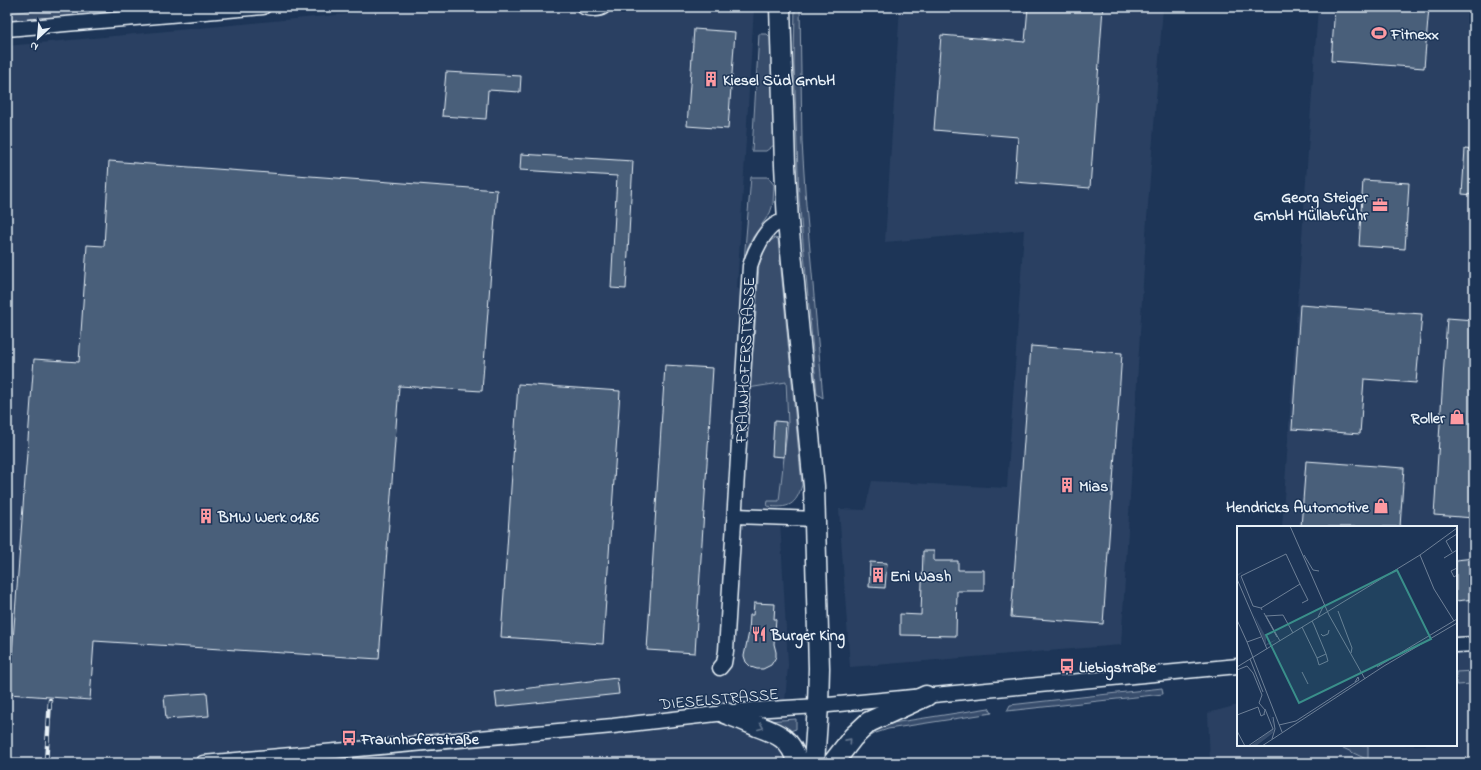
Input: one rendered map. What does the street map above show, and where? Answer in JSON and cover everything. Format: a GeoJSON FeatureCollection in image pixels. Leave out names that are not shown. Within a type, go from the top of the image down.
{"type":"FeatureCollection","features":[{"type":"Feature","properties":{"kind":"main road"},"geometry":{"type":"LineString","coordinates":[[780,7],[784,157],[788,222],[814,479],[816,519],[819,668],[814,763]]}},
{"type":"Feature","properties":{"kind":"main road"},"geometry":{"type":"LineString","coordinates":[[833,763],[853,737],[869,722],[926,696]]}},
{"type":"Feature","properties":{"kind":"main road"},"geometry":{"type":"LineString","coordinates":[[725,712],[777,733],[785,740],[795,754],[798,763]]}},
{"type":"Feature","properties":{"kind":"street"},"geometry":{"type":"LineString","coordinates":[[7,29],[263,7]]}},
{"type":"Feature","properties":{"kind":"street"},"geometry":{"type":"LineString","coordinates":[[584,7],[589,9],[600,9],[603,7]]}},
{"type":"Feature","properties":{"kind":"street","name":"FRAUNHOFERSTRASSE"},"geometry":{"type":"LineString","coordinates":[[720,668],[724,664],[726,651],[750,266],[755,251],[763,238],[778,223],[788,222]]}},
{"type":"Feature","properties":{"kind":"street"},"geometry":{"type":"LineString","coordinates":[[735,516],[816,519]]}},
{"type":"Feature","properties":{"kind":"street"},"geometry":{"type":"LineString","coordinates":[[1457,646],[1474,644]]}},
{"type":"Feature","properties":{"kind":"street","name":"DIESELSTRASSE"},"geometry":{"type":"LineString","coordinates":[[203,763],[613,726],[725,712],[818,706],[1237,666]]}},
{"type":"Feature","properties":{"kind":"shaded area"},"geometry":{"type":"Polygon","coordinates":[[[71,7],[176,7],[7,21],[7,13],[71,7]]]}},
{"type":"Feature","properties":{"kind":"shaded area"},"geometry":{"type":"Polygon","coordinates":[[[423,7],[754,7],[737,288],[777,309],[788,423],[779,502],[788,665],[780,763],[7,763],[7,46],[423,7]]]}},
{"type":"Feature","properties":{"kind":"shaded area"},"geometry":{"type":"Polygon","coordinates":[[[795,7],[800,7],[802,142],[823,398],[817,394],[799,199],[794,64],[795,7]]]}},
{"type":"Feature","properties":{"kind":"shaded area"},"geometry":{"type":"Polygon","coordinates":[[[900,7],[1163,7],[1147,218],[1121,645],[850,667],[839,509],[865,510],[872,481],[1007,488],[1024,230],[885,242],[900,7]]]}},
{"type":"Feature","properties":{"kind":"shaded area"},"geometry":{"type":"Polygon","coordinates":[[[1318,7],[1474,7],[1474,763],[1210,763],[1208,713],[1237,705],[1237,746],[1457,746],[1457,526],[1282,526],[1318,7]]]}},
{"type":"Feature","properties":{"kind":"shaded area"},"geometry":{"type":"Polygon","coordinates":[[[759,34],[767,34],[771,38],[774,145],[766,151],[752,151],[759,34]]]}},
{"type":"Feature","properties":{"kind":"shaded area"},"geometry":{"type":"Polygon","coordinates":[[[751,177],[768,177],[774,185],[773,204],[770,213],[753,237],[744,261],[751,177]]]}},
{"type":"Feature","properties":{"kind":"shaded area"},"geometry":{"type":"Polygon","coordinates":[[[775,238],[778,239],[802,485],[800,492],[794,501],[781,507],[767,506],[768,501],[779,501],[788,423],[786,382],[748,388],[754,341],[759,265],[769,242],[775,238]]]}},
{"type":"Feature","properties":{"kind":"shaded area"},"geometry":{"type":"Polygon","coordinates":[[[1474,671],[1474,684],[1457,685],[1457,672],[1474,671]]]}},
{"type":"Feature","properties":{"kind":"shaded area"},"geometry":{"type":"Polygon","coordinates":[[[1162,688],[1163,694],[1007,711],[1010,705],[1162,688]]]}},
{"type":"Feature","properties":{"kind":"shaded area"},"geometry":{"type":"Polygon","coordinates":[[[989,708],[992,713],[888,729],[876,733],[866,739],[863,736],[886,724],[989,708]]]}},
{"type":"Feature","properties":{"kind":"shaded area"},"geometry":{"type":"Polygon","coordinates":[[[796,719],[796,729],[787,732],[767,721],[796,719]]]}},
{"type":"Feature","properties":{"kind":"shaded area"},"geometry":{"type":"Polygon","coordinates":[[[1339,746],[1368,746],[1368,760],[1339,746]]]}},
{"type":"Feature","properties":{"kind":"building"},"geometry":{"type":"Polygon","coordinates":[[[1028,7],[1103,7],[1090,188],[1015,182],[1018,137],[934,130],[941,35],[1025,42],[1028,7]]]}},
{"type":"Feature","properties":{"kind":"building"},"geometry":{"type":"Polygon","coordinates":[[[1335,7],[1429,7],[1424,68],[1331,61],[1335,7]]]}},
{"type":"Feature","properties":{"kind":"building","name":"Kiesel Süd GmbH"},"geometry":{"type":"Polygon","coordinates":[[[694,29],[735,32],[728,129],[687,126],[694,29]]]}},
{"type":"Feature","properties":{"kind":"building"},"geometry":{"type":"Polygon","coordinates":[[[446,72],[521,76],[520,92],[488,90],[486,119],[442,116],[446,72]]]}},
{"type":"Feature","properties":{"kind":"building"},"geometry":{"type":"Polygon","coordinates":[[[1465,149],[1474,150],[1474,195],[1462,194],[1465,149]]]}},
{"type":"Feature","properties":{"kind":"building"},"geometry":{"type":"Polygon","coordinates":[[[521,154],[633,161],[626,289],[611,288],[617,176],[520,170],[521,154]]]}},
{"type":"Feature","properties":{"kind":"building","name":"BMW Werk 01.86"},"geometry":{"type":"Polygon","coordinates":[[[109,161],[497,190],[482,391],[399,386],[379,659],[94,641],[90,700],[9,694],[34,359],[79,362],[87,245],[104,246],[109,161]]]}},
{"type":"Feature","properties":{"kind":"building"},"geometry":{"type":"Polygon","coordinates":[[[1363,180],[1409,183],[1405,249],[1359,246],[1363,180]]]}},
{"type":"Feature","properties":{"kind":"building"},"geometry":{"type":"Polygon","coordinates":[[[1300,305],[1422,314],[1416,383],[1364,379],[1360,434],[1292,429],[1300,305]]]}},
{"type":"Feature","properties":{"kind":"building","name":"Roller"},"geometry":{"type":"Polygon","coordinates":[[[1447,318],[1474,320],[1474,518],[1434,515],[1447,318]]]}},
{"type":"Feature","properties":{"kind":"building","name":"Mias"},"geometry":{"type":"Polygon","coordinates":[[[1031,346],[1122,353],[1103,624],[1011,617],[1031,346]]]}},
{"type":"Feature","properties":{"kind":"building"},"geometry":{"type":"Polygon","coordinates":[[[665,365],[713,368],[695,653],[647,650],[665,365]]]}},
{"type":"Feature","properties":{"kind":"building"},"geometry":{"type":"Polygon","coordinates":[[[518,384],[620,391],[603,644],[501,637],[518,384]]]}},
{"type":"Feature","properties":{"kind":"building"},"geometry":{"type":"Polygon","coordinates":[[[774,421],[786,422],[784,457],[772,456],[774,421]]]}},
{"type":"Feature","properties":{"kind":"building"},"geometry":{"type":"Polygon","coordinates":[[[1306,461],[1404,468],[1400,526],[1301,526],[1306,461]]]}},
{"type":"Feature","properties":{"kind":"building"},"geometry":{"type":"Polygon","coordinates":[[[923,551],[934,551],[934,561],[958,561],[958,570],[984,570],[984,591],[957,591],[956,636],[900,635],[900,614],[921,615],[923,551]]]}},
{"type":"Feature","properties":{"kind":"building"},"geometry":{"type":"Polygon","coordinates":[[[1474,558],[1474,599],[1457,601],[1457,560],[1474,558]]]}},
{"type":"Feature","properties":{"kind":"building","name":"Eni Wash"},"geometry":{"type":"Polygon","coordinates":[[[870,562],[887,563],[885,588],[869,587],[870,562]]]}},
{"type":"Feature","properties":{"kind":"building","name":"Burger King"},"geometry":{"type":"Polygon","coordinates":[[[754,603],[775,604],[774,619],[776,619],[774,644],[776,657],[771,665],[763,669],[751,667],[746,662],[744,656],[749,632],[750,615],[753,615],[754,603]]]}},
{"type":"Feature","properties":{"kind":"building"},"geometry":{"type":"Polygon","coordinates":[[[617,678],[619,694],[497,707],[495,692],[617,678]]]}},
{"type":"Feature","properties":{"kind":"building"},"geometry":{"type":"Polygon","coordinates":[[[207,693],[209,716],[166,719],[164,696],[207,693]]]}},
{"type":"Feature","properties":{"kind":"railway"},"geometry":{"type":"LineString","coordinates":[[46,763],[50,700]]}},
{"type":"Feature","properties":{"kind":"place","name":"Fitnexx"},"geometry":{"type":"Point","coordinates":[1379,33]}},
{"type":"Feature","properties":{"kind":"place","name":"Kiesel Süd GmbH"},"geometry":{"type":"Point","coordinates":[711,79]}},
{"type":"Feature","properties":{"kind":"place","name":"Georg Steiger GmbH Müllabfuhr"},"geometry":{"type":"Point","coordinates":[1380,205]}},
{"type":"Feature","properties":{"kind":"place","name":"Roller"},"geometry":{"type":"Point","coordinates":[1457,417]}},
{"type":"Feature","properties":{"kind":"place","name":"Mias"},"geometry":{"type":"Point","coordinates":[1067,485]}},
{"type":"Feature","properties":{"kind":"place","name":"Hendricks Automotive"},"geometry":{"type":"Point","coordinates":[1381,506]}},
{"type":"Feature","properties":{"kind":"place","name":"BMW Werk 01.86"},"geometry":{"type":"Point","coordinates":[206,516]}},
{"type":"Feature","properties":{"kind":"place","name":"Eni Wash"},"geometry":{"type":"Point","coordinates":[878,575]}},
{"type":"Feature","properties":{"kind":"place","name":"Burger King"},"geometry":{"type":"Point","coordinates":[759,634]}},
{"type":"Feature","properties":{"kind":"place","name":"Liebigstraße"},"geometry":{"type":"Point","coordinates":[1067,666]}},
{"type":"Feature","properties":{"kind":"place","name":"Fraunhoferstraße"},"geometry":{"type":"Point","coordinates":[349,738]}}]}
